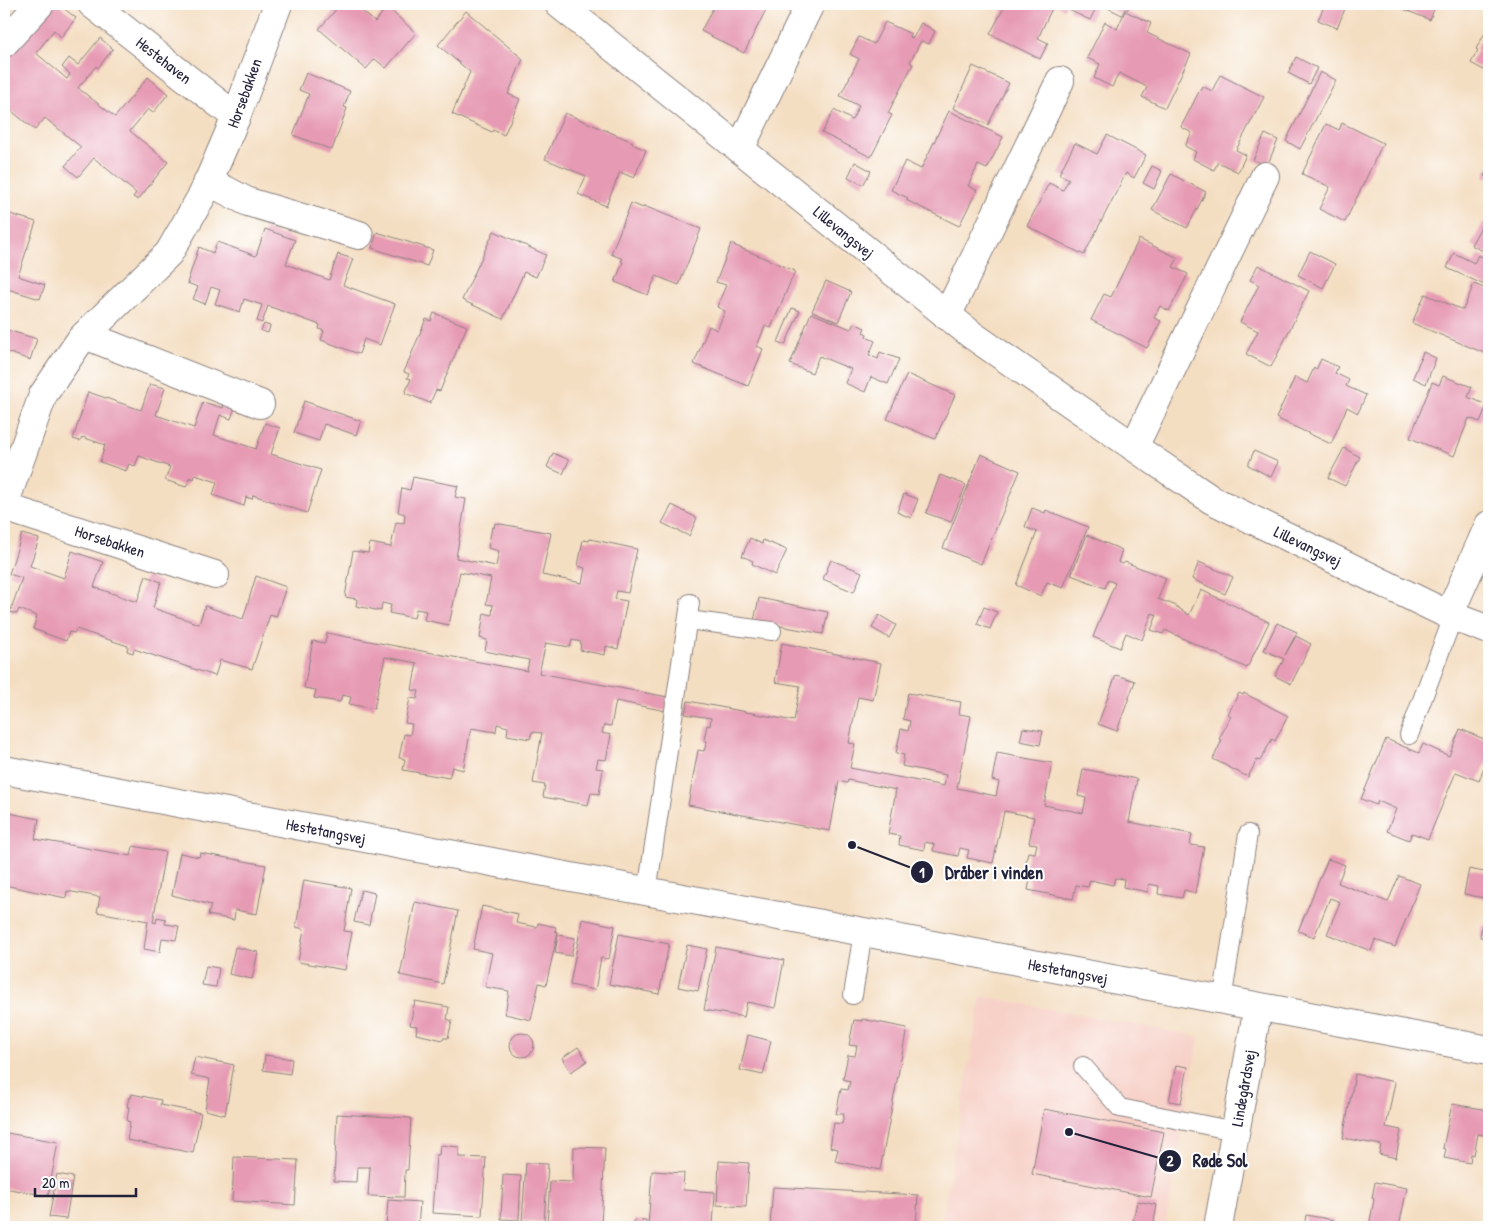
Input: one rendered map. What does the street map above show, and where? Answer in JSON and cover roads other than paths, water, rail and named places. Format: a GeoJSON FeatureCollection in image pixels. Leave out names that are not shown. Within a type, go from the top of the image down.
{"type":"FeatureCollection","features":[{"type":"Feature","properties":{"kind":"street"},"geometry":{"type":"LineString","coordinates":[[4,43],[40,4]]}},
{"type":"Feature","properties":{"kind":"street","name":"Hestehaven"},"geometry":{"type":"LineString","coordinates":[[92,4],[236,116]]}},
{"type":"Feature","properties":{"kind":"street","name":"Horsebakken"},"geometry":{"type":"LineString","coordinates":[[215,575],[4,506],[42,395],[85,335],[169,254],[208,181],[236,116],[278,4]]}},
{"type":"Feature","properties":{"kind":"street","name":"Lillevangsvej"},"geometry":{"type":"LineString","coordinates":[[559,4],[972,335],[1212,500],[1451,616],[1489,630]]}},
{"type":"Feature","properties":{"kind":"street"},"geometry":{"type":"LineString","coordinates":[[740,149],[810,4]]}},
{"type":"Feature","properties":{"kind":"street"},"geometry":{"type":"LineString","coordinates":[[948,316],[1060,81]]}},
{"type":"Feature","properties":{"kind":"street"},"geometry":{"type":"LineString","coordinates":[[1134,447],[1265,176]]}},
{"type":"Feature","properties":{"kind":"street"},"geometry":{"type":"LineString","coordinates":[[208,181],[248,202],[359,235]]}},
{"type":"Feature","properties":{"kind":"street"},"geometry":{"type":"LineString","coordinates":[[85,335],[260,404]]}},
{"type":"Feature","properties":{"kind":"street"},"geometry":{"type":"LineString","coordinates":[[1451,616],[1489,525]]}},
{"type":"Feature","properties":{"kind":"street","name":"Hestetangsvej"},"geometry":{"type":"LineString","coordinates":[[4,770],[1489,1050]]}},
{"type":"Feature","properties":{"kind":"street","name":"Lindegårdsvej"},"geometry":{"type":"LineString","coordinates":[[1218,1227],[1258,1007]]}},
{"type":"Feature","properties":{"kind":"lane"},"geometry":{"type":"LineString","coordinates":[[647,892],[689,612],[772,631]]}},
{"type":"Feature","properties":{"kind":"lane"},"geometry":{"type":"LineString","coordinates":[[1409,735],[1451,616]]}},
{"type":"Feature","properties":{"kind":"lane"},"geometry":{"type":"LineString","coordinates":[[1222,1001],[1248,834]]}},
{"type":"Feature","properties":{"kind":"lane"},"geometry":{"type":"LineString","coordinates":[[853,995],[863,932]]}},
{"type":"Feature","properties":{"kind":"lane"},"geometry":{"type":"LineString","coordinates":[[1083,1066],[1120,1108],[1236,1131]]}},
{"type":"Feature","properties":{"kind":"place","name":"Dråber i vinden"},"geometry":{"type":"Point","coordinates":[852,845]}},
{"type":"Feature","properties":{"kind":"place","name":"Røde Sol"},"geometry":{"type":"Point","coordinates":[1069,1132]}}]}
